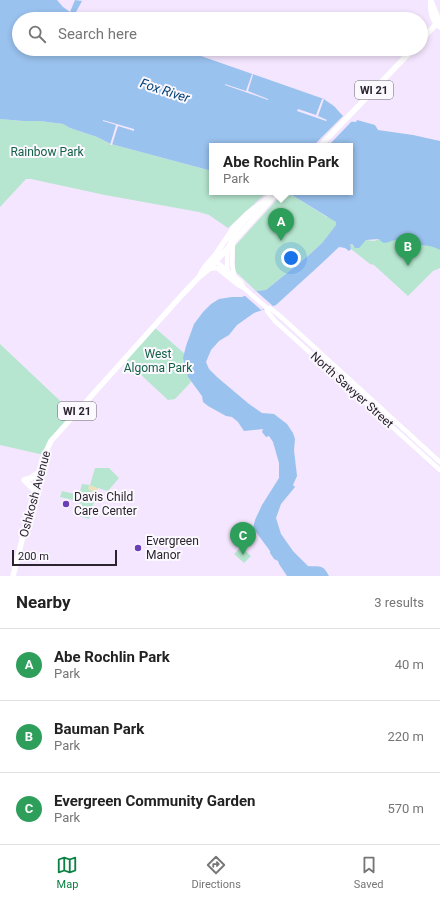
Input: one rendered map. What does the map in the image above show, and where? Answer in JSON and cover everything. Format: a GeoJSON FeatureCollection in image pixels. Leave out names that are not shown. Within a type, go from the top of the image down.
{"type":"FeatureCollection","features":[{"type":"Feature","properties":{"kind":"main road"},"geometry":{"type":"LineString","coordinates":[[428,33],[439,23],[431,1]]}},
{"type":"Feature","properties":{"kind":"main road","name":"WI 21"},"geometry":{"type":"LineString","coordinates":[[323,143],[405,56]]}},
{"type":"Feature","properties":{"kind":"main road","name":"Oshkosh Avenue"},"geometry":{"type":"LineString","coordinates":[[13,576],[39,471],[45,452],[55,436],[199,277],[209,269],[234,227],[248,213],[271,195]]}},
{"type":"Feature","properties":{"kind":"main road","name":"Oshkosh Avenue"},"geometry":{"type":"LineString","coordinates":[[199,277],[204,268],[228,248],[275,195]]}},
{"type":"Feature","properties":{"kind":"main road"},"geometry":{"type":"LineString","coordinates":[[34,490],[24,480],[31,478],[39,471]]}},
{"type":"Feature","properties":{"kind":"street"},"geometry":{"type":"LineString","coordinates":[[231,279],[227,270],[228,248],[235,233],[262,203]]}},
{"type":"Feature","properties":{"kind":"street"},"geometry":{"type":"LineString","coordinates":[[233,242],[232,270],[236,278]]}},
{"type":"Feature","properties":{"kind":"street","name":"North Sawyer Street"},"geometry":{"type":"LineString","coordinates":[[213,261],[241,282],[244,288]]}},
{"type":"Feature","properties":{"kind":"street","name":"North Sawyer Street"},"geometry":{"type":"LineString","coordinates":[[209,269],[217,268],[250,293],[266,308],[275,321],[440,470]]}},
{"type":"Feature","properties":{"kind":"street","name":"North Sawyer Street"},"geometry":{"type":"LineString","coordinates":[[266,308],[270,308],[280,316],[440,462]]}},
{"type":"Feature","properties":{"kind":"green space","name":"Rainbow Park"},"geometry":{"type":"Polygon","coordinates":[[[0,119],[63,124],[111,144],[209,170],[209,195],[264,195],[228,228],[209,215],[199,212],[105,195],[31,179],[26,179],[0,207],[0,119]]]}},
{"type":"Feature","properties":{"kind":"green space"},"geometry":{"type":"Polygon","coordinates":[[[281,195],[292,195],[329,217],[337,224],[322,243],[266,290],[256,291],[235,271],[235,246],[281,195]]]}},
{"type":"Feature","properties":{"kind":"green space"},"geometry":{"type":"Polygon","coordinates":[[[379,239],[396,239],[412,244],[432,245],[440,250],[440,268],[433,271],[408,296],[374,265],[370,264],[351,249],[350,244],[352,244],[353,247],[366,240],[374,241],[379,239]]]}},
{"type":"Feature","properties":{"kind":"green space","name":"West Algoma Park"},"geometry":{"type":"Polygon","coordinates":[[[154,327],[185,354],[185,368],[191,382],[175,399],[168,400],[124,359],[154,327]]]}},
{"type":"Feature","properties":{"kind":"green space"},"geometry":{"type":"Polygon","coordinates":[[[0,344],[74,414],[44,455],[0,445],[0,344]]]}},
{"type":"Feature","properties":{"kind":"green space"},"geometry":{"type":"Polygon","coordinates":[[[95,468],[109,468],[119,478],[108,491],[98,488],[89,519],[79,516],[82,504],[77,501],[60,497],[62,491],[79,495],[82,484],[90,485],[95,468]]]}},
{"type":"Feature","properties":{"kind":"green space"},"geometry":{"type":"Polygon","coordinates":[[[241,547],[251,556],[244,563],[234,554],[241,547]]]}},
{"type":"Feature","properties":{"kind":"sand"},"geometry":{"type":"Polygon","coordinates":[[[89,485],[98,488],[94,499],[90,497],[92,491],[88,489],[89,485]]]}},
{"type":"Feature","properties":{"kind":"water","name":"Fox River"},"geometry":{"type":"Polygon","coordinates":[[[0,0],[57,0],[70,12],[12,12],[12,56],[201,56],[324,99],[350,121],[356,122],[357,120],[375,125],[378,130],[440,141],[440,250],[429,246],[412,244],[398,240],[383,243],[379,239],[366,240],[359,248],[355,248],[352,244],[350,244],[351,249],[349,251],[345,248],[339,247],[276,305],[254,313],[237,325],[229,335],[219,341],[211,350],[206,362],[209,369],[217,377],[249,404],[262,413],[274,414],[287,424],[293,433],[295,439],[294,450],[297,476],[293,485],[295,487],[281,504],[276,518],[281,534],[293,551],[308,566],[318,566],[323,568],[329,576],[287,576],[278,561],[274,559],[253,528],[262,505],[279,478],[279,463],[273,442],[269,436],[266,437],[262,432],[263,429],[244,431],[238,422],[232,417],[226,416],[203,402],[202,396],[188,377],[183,358],[194,324],[211,304],[219,299],[242,297],[256,291],[266,290],[322,243],[336,225],[336,222],[292,195],[353,195],[353,143],[209,143],[209,170],[111,144],[63,124],[0,119],[0,0]]]}},
{"type":"Feature","properties":{"kind":"water"},"geometry":{"type":"Polygon","coordinates":[[[75,0],[82,1],[76,12],[70,12],[75,0]]]}},
{"type":"Feature","properties":{"kind":"pier"},"geometry":{"type":"Polygon","coordinates":[[[252,74],[253,75],[248,91],[268,100],[225,85],[246,91],[252,74]]]}},
{"type":"Feature","properties":{"kind":"pier"},"geometry":{"type":"Polygon","coordinates":[[[322,99],[324,99],[318,116],[327,120],[326,121],[297,111],[298,109],[316,115],[322,99]]]}},
{"type":"Feature","properties":{"kind":"pier"},"geometry":{"type":"Polygon","coordinates":[[[344,115],[352,121],[331,143],[316,143],[344,115]]]}},
{"type":"Feature","properties":{"kind":"pier"},"geometry":{"type":"Polygon","coordinates":[[[103,120],[134,129],[134,131],[118,126],[112,145],[110,145],[116,125],[103,120]]]}},
{"type":"Feature","properties":{"kind":"pier"},"geometry":{"type":"Polygon","coordinates":[[[256,291],[273,306],[261,310],[244,295],[256,291]]]}},
{"type":"Feature","properties":{"kind":"place","name":"Abe Rochlin Park"},"geometry":{"type":"Point","coordinates":[281,241]}},
{"type":"Feature","properties":{"kind":"place","name":"Bauman Park"},"geometry":{"type":"Point","coordinates":[408,266]}},
{"type":"Feature","properties":{"kind":"place","name":"Davis Child Care Center"},"geometry":{"type":"Point","coordinates":[66,504]}},
{"type":"Feature","properties":{"kind":"place","name":"Evergreen Manor"},"geometry":{"type":"Point","coordinates":[138,548]}},
{"type":"Feature","properties":{"kind":"place","name":"Evergreen Community Garden"},"geometry":{"type":"Point","coordinates":[243,555]}}]}
